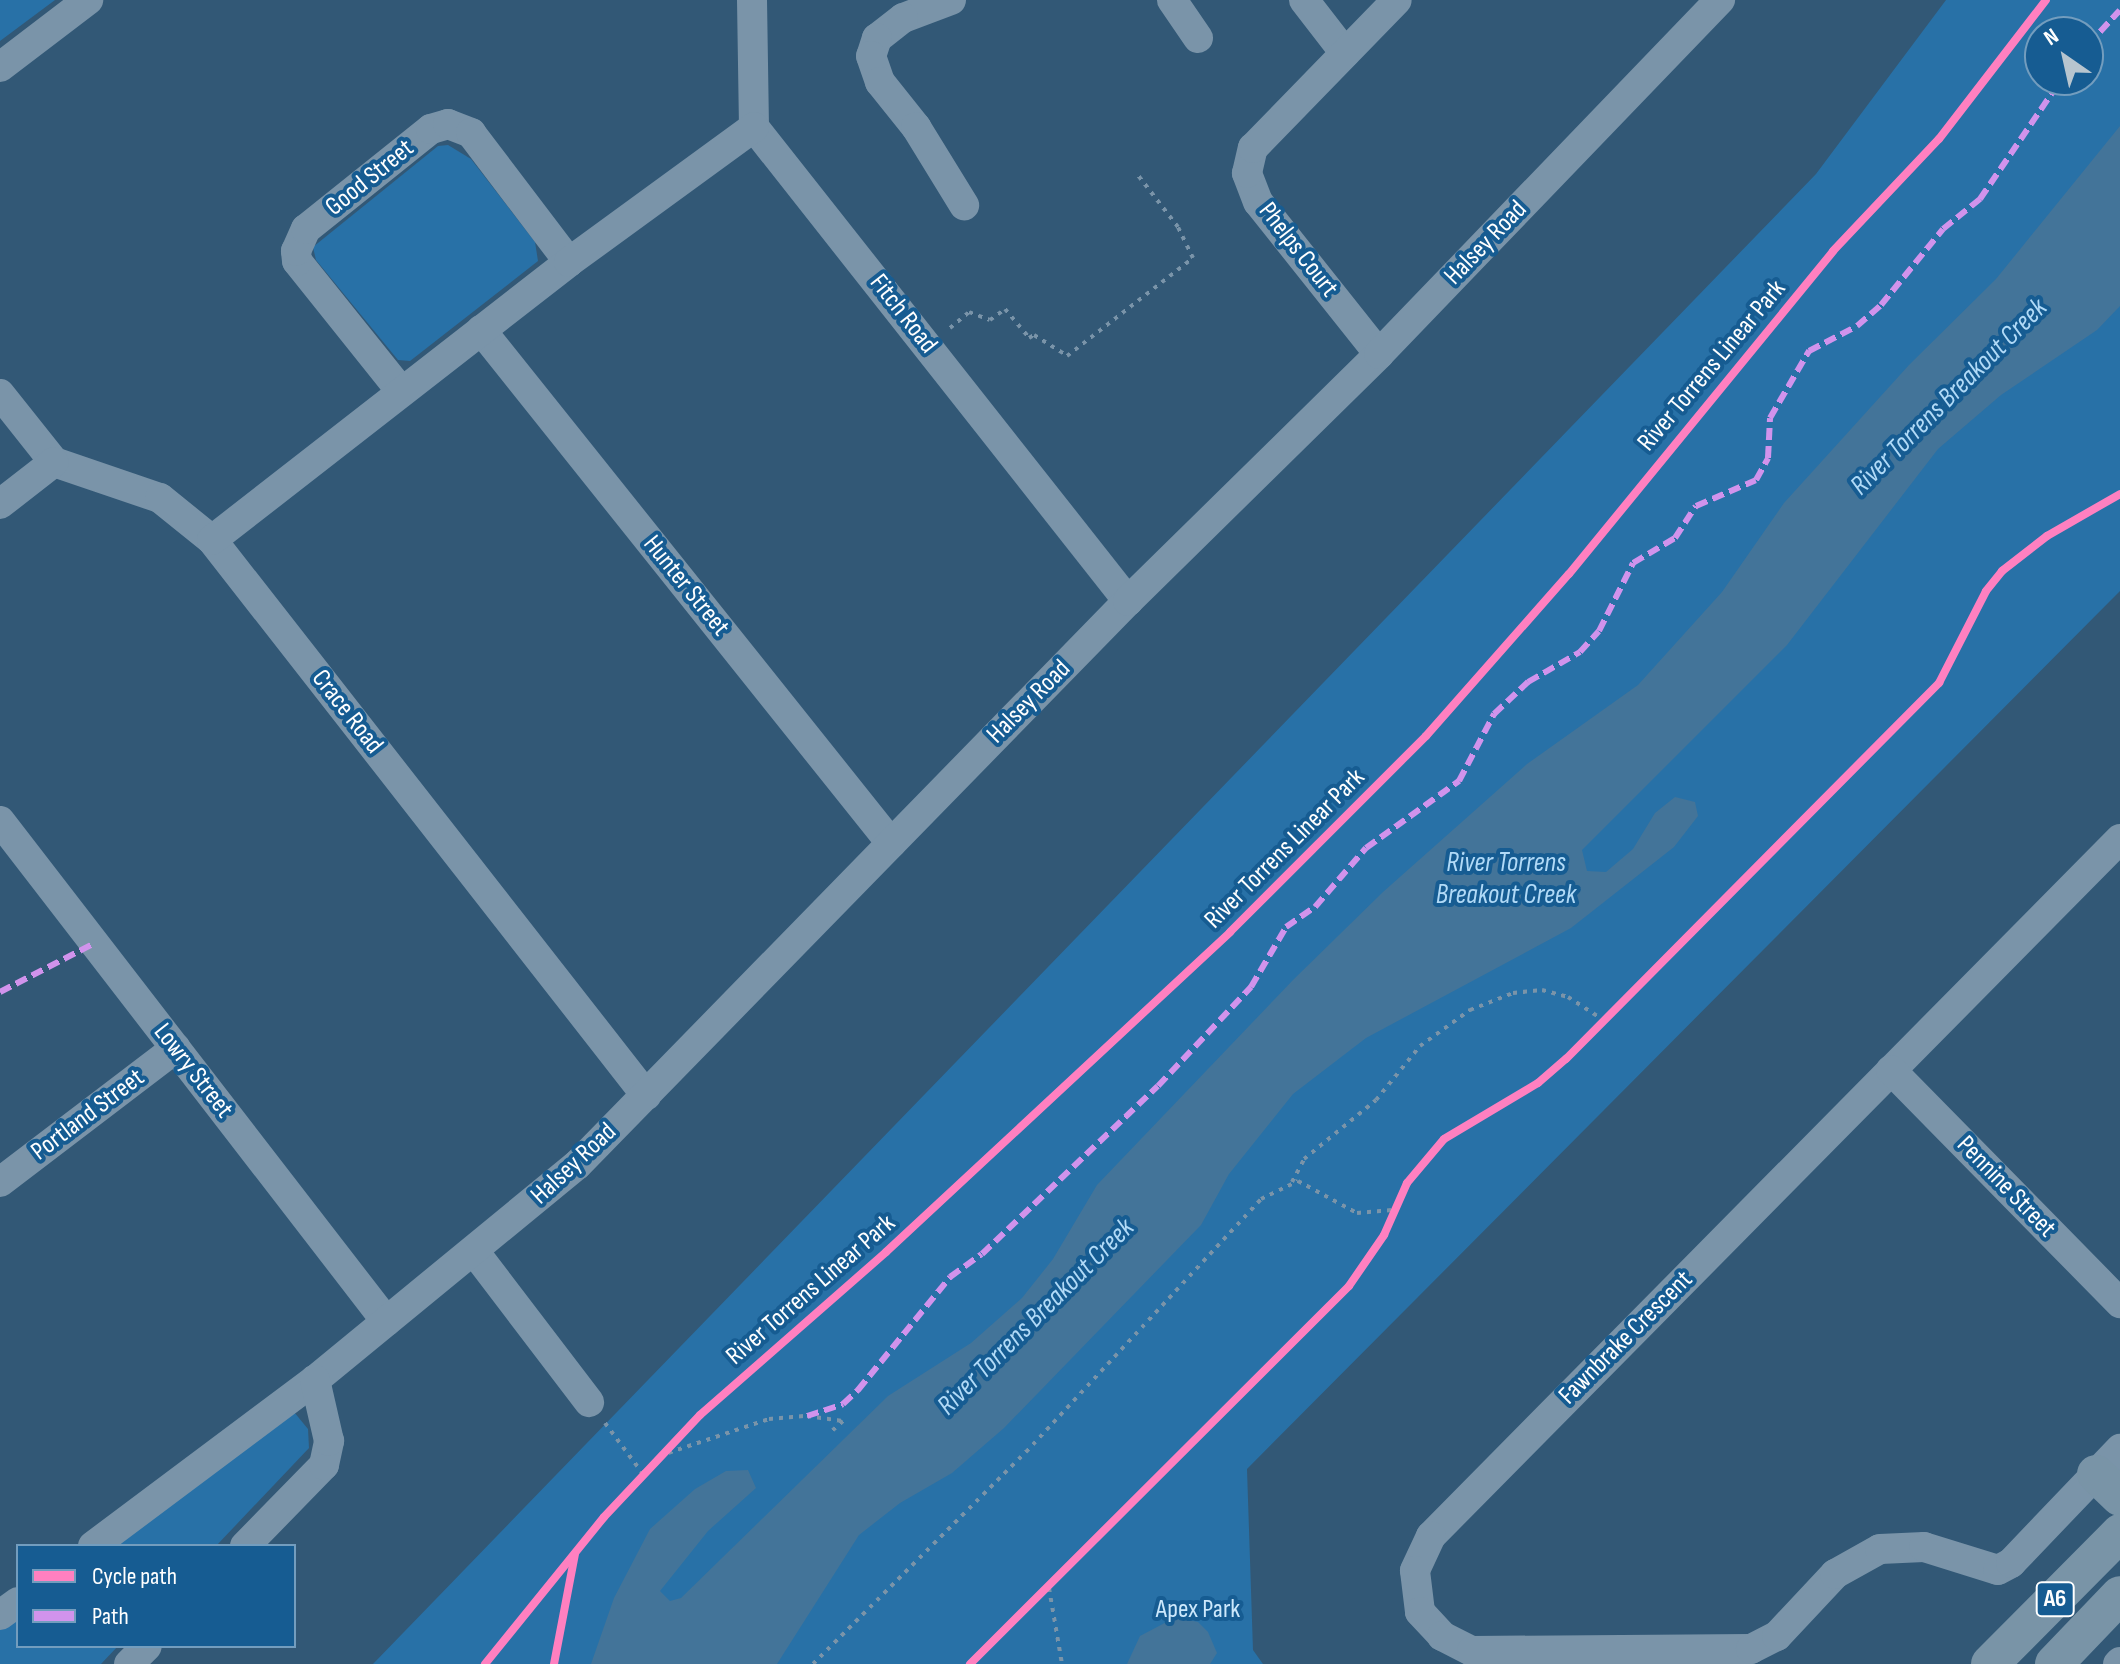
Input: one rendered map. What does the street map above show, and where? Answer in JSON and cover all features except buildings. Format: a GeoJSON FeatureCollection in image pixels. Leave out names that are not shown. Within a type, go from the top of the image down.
{"type":"FeatureCollection","features":[{"type":"Feature","properties":{"kind":"main road","name":"A6"},"geometry":{"type":"LineString","coordinates":[[1990,1664],[2120,1533]]}},
{"type":"Feature","properties":{"kind":"main road","name":"A6"},"geometry":{"type":"LineString","coordinates":[[2064,1661],[2120,1595]]}},
{"type":"Feature","properties":{"kind":"street"},"geometry":{"type":"LineString","coordinates":[[0,67],[88,0]]}},
{"type":"Feature","properties":{"kind":"street"},"geometry":{"type":"LineString","coordinates":[[212,540],[569,262],[754,127],[752,0]]}},
{"type":"Feature","properties":{"kind":"street"},"geometry":{"type":"LineString","coordinates":[[951,0],[903,18],[877,38],[871,56],[880,82],[916,127],[964,205]]}},
{"type":"Feature","properties":{"kind":"street"},"geometry":{"type":"LineString","coordinates":[[1172,0],[1198,38]]}},
{"type":"Feature","properties":{"kind":"street"},"geometry":{"type":"LineString","coordinates":[[1304,0],[1345,53]]}},
{"type":"Feature","properties":{"kind":"street","name":"Phelps Court"},"geometry":{"type":"LineString","coordinates":[[1379,354],[1258,202],[1247,173],[1253,148],[1397,0]]}},
{"type":"Feature","properties":{"kind":"street","name":"Halsey Road"},"geometry":{"type":"LineString","coordinates":[[96,1544],[315,1380],[577,1165],[1128,601],[1379,354],[1720,0]]}},
{"type":"Feature","properties":{"kind":"street","name":"Good Street"},"geometry":{"type":"LineString","coordinates":[[401,391],[297,261],[296,251],[306,229],[431,129],[448,124],[471,133],[569,262]]}},
{"type":"Feature","properties":{"kind":"street","name":"Fitch Road"},"geometry":{"type":"LineString","coordinates":[[754,127],[1128,601]]}},
{"type":"Feature","properties":{"kind":"street","name":"Hunter Street"},"geometry":{"type":"LineString","coordinates":[[481,330],[891,843]]}},
{"type":"Feature","properties":{"kind":"street"},"geometry":{"type":"LineString","coordinates":[[0,394],[54,462],[0,504]]}},
{"type":"Feature","properties":{"kind":"street","name":"Crace Road"},"geometry":{"type":"LineString","coordinates":[[54,462],[160,498],[212,540],[646,1095]]}},
{"type":"Feature","properties":{"kind":"street","name":"Lowry Street"},"geometry":{"type":"LineString","coordinates":[[0,821],[386,1321]]}},
{"type":"Feature","properties":{"kind":"street","name":"Fawnbrake Crescent"},"geometry":{"type":"LineString","coordinates":[[2112,1473],[2011,1563],[1998,1570],[1924,1547],[1880,1549],[1835,1574],[1755,1657],[1472,1651],[1442,1636],[1420,1612],[1415,1571],[1431,1536],[2120,839]]}},
{"type":"Feature","properties":{"kind":"street","name":"Portland Street"},"geometry":{"type":"LineString","coordinates":[[0,1182],[176,1048]]}},
{"type":"Feature","properties":{"kind":"street","name":"Pennine Street"},"geometry":{"type":"LineString","coordinates":[[1891,1070],[2120,1303]]}},
{"type":"Feature","properties":{"kind":"street"},"geometry":{"type":"LineString","coordinates":[[474,1251],[589,1402]]}},
{"type":"Feature","properties":{"kind":"street"},"geometry":{"type":"LineString","coordinates":[[247,1544],[324,1465],[329,1441],[315,1380]]}},
{"type":"Feature","properties":{"kind":"street"},"geometry":{"type":"LineString","coordinates":[[129,1664],[145,1648]]}},
{"type":"Feature","properties":{"kind":"path"},"geometry":{"type":"LineString","coordinates":[[950,328],[969,312],[990,320],[1005,309],[1029,338],[1034,335],[1067,356],[1193,258],[1178,227],[1137,174]]}},
{"type":"Feature","properties":{"kind":"path"},"geometry":{"type":"LineString","coordinates":[[813,1664],[1026,1452],[1261,1199],[1292,1182],[1304,1159],[1376,1100],[1420,1046],[1470,1010],[1513,993],[1542,990],[1568,997],[1605,1021]]}},
{"type":"Feature","properties":{"kind":"path"},"geometry":{"type":"LineString","coordinates":[[1596,1030],[1617,1010]]}},
{"type":"Feature","properties":{"kind":"path"},"geometry":{"type":"LineString","coordinates":[[1292,1182],[1357,1213],[1396,1206],[1391,1222]]}},
{"type":"Feature","properties":{"kind":"path"},"geometry":{"type":"LineString","coordinates":[[589,1402],[643,1474]]}},
{"type":"Feature","properties":{"kind":"path"},"geometry":{"type":"LineString","coordinates":[[659,1456],[769,1419],[807,1416],[843,1421],[832,1431]]}},
{"type":"Feature","properties":{"kind":"path"},"geometry":{"type":"LineString","coordinates":[[633,1485],[679,1435]]}},
{"type":"Feature","properties":{"kind":"path"},"geometry":{"type":"LineString","coordinates":[[1037,1599],[1060,1577]]}},
{"type":"Feature","properties":{"kind":"path"},"geometry":{"type":"LineString","coordinates":[[1049,1588],[1062,1664]]}},
{"type":"Feature","properties":{"kind":"green space"},"geometry":{"type":"Polygon","coordinates":[[[0,0],[55,0],[0,41],[0,0]]]}},
{"type":"Feature","properties":{"kind":"green space","name":"Apex Park"},"geometry":{"type":"Polygon","coordinates":[[[1946,0],[2120,0],[2120,591],[1247,1469],[1253,1650],[1263,1664],[373,1664],[1816,174],[1946,0]]]}},
{"type":"Feature","properties":{"kind":"green space"},"geometry":{"type":"Polygon","coordinates":[[[448,145],[471,159],[535,242],[538,261],[410,361],[398,360],[316,260],[313,247],[438,146],[448,145]]]}},
{"type":"Feature","properties":{"kind":"green space"},"geometry":{"type":"Polygon","coordinates":[[[294,1412],[308,1429],[309,1448],[218,1544],[104,1544],[294,1412]]]}},
{"type":"Feature","properties":{"kind":"green space"},"geometry":{"type":"Polygon","coordinates":[[[16,1613],[16,1648],[116,1648],[101,1664],[0,1664],[0,1625],[16,1613]]]}},
{"type":"Feature","properties":{"kind":"water","name":"River Torrens Breakout Creek"},"geometry":{"type":"Polygon","coordinates":[[[2120,126],[2120,306],[2097,330],[2001,395],[1938,449],[1787,645],[1582,850],[1587,871],[1606,872],[1633,849],[1655,813],[1675,797],[1695,802],[1698,816],[1674,847],[1571,928],[1366,1038],[1293,1094],[1229,1174],[1201,1225],[1004,1428],[952,1473],[900,1503],[859,1535],[777,1664],[591,1664],[614,1598],[650,1529],[695,1489],[726,1471],[748,1470],[756,1488],[708,1531],[660,1591],[670,1601],[681,1598],[888,1396],[971,1343],[1022,1298],[1053,1259],[1097,1185],[1294,979],[1383,892],[1527,764],[1638,685],[1722,592],[1784,503],[1909,365],[1996,279],[2120,126]]]}},
{"type":"Feature","properties":{"kind":"water"},"geometry":{"type":"Polygon","coordinates":[[[1176,1617],[1198,1622],[1208,1632],[1217,1653],[1210,1664],[1127,1664],[1140,1636],[1176,1617]]]}},
{"type":"Feature","properties":{"kind":"marked path"},"geometry":{"type":"LineString","coordinates":[[2104,28],[2120,10]]}},
{"type":"Feature","properties":{"kind":"marked path"},"geometry":{"type":"LineString","coordinates":[[807,1416],[843,1404],[858,1390],[950,1277],[982,1254],[1158,1086],[1251,987],[1286,927],[1315,907],[1366,848],[1459,781],[1494,714],[1528,682],[1580,652],[1599,631],[1633,563],[1675,538],[1696,506],[1756,480],[1768,458],[1770,418],[1809,351],[1857,326],[1881,305],[1943,229],[1980,199],[2050,96]]}},
{"type":"Feature","properties":{"kind":"marked path"},"geometry":{"type":"LineString","coordinates":[[0,992],[95,943]]}},
{"type":"Feature","properties":{"kind":"cycle path","name":"River Torrens Linear Park"},"geometry":{"type":"LineString","coordinates":[[485,1664],[604,1517],[700,1415],[886,1252],[1230,932],[1426,736],[1569,574],[1833,251],[1939,139],[2046,0]]}},
{"type":"Feature","properties":{"kind":"cycle path"},"geometry":{"type":"LineString","coordinates":[[970,1664],[1349,1286],[1384,1235],[1407,1183],[1444,1139],[1538,1083],[1566,1059],[1939,683],[1986,591],[2002,571],[2047,536],[2120,494]]}},
{"type":"Feature","properties":{"kind":"cycle path"},"geometry":{"type":"LineString","coordinates":[[554,1664],[575,1554]]}}]}
